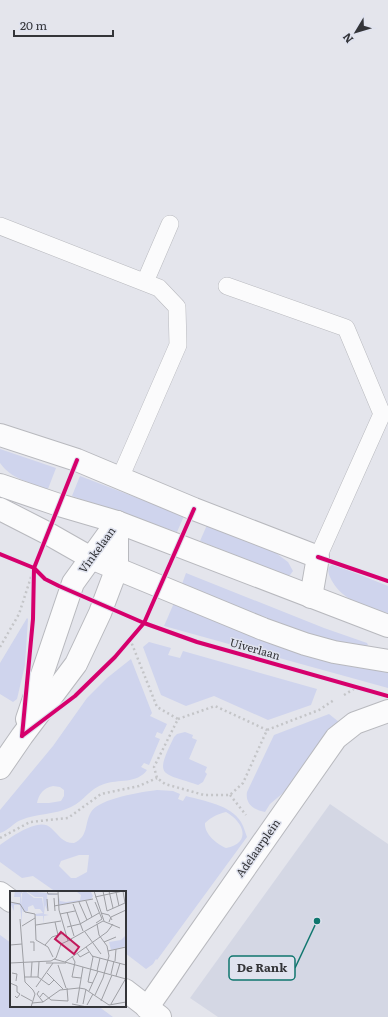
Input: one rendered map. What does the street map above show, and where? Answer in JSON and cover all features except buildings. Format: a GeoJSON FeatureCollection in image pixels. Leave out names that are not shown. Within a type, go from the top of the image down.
{"type":"FeatureCollection","features":[{"type":"Feature","properties":{"kind":"street"},"geometry":{"type":"LineString","coordinates":[[0,435],[77,460],[318,557],[311,597]]}},
{"type":"Feature","properties":{"kind":"street"},"geometry":{"type":"LineString","coordinates":[[0,485],[59,505],[117,522],[388,626]]}},
{"type":"Feature","properties":{"kind":"street","name":"Uiverlaan"},"geometry":{"type":"LineString","coordinates":[[0,509],[48,533],[91,558],[263,628],[305,644],[334,652],[388,661]]}},
{"type":"Feature","properties":{"kind":"street","name":"Vinkelaan"},"geometry":{"type":"LineString","coordinates":[[22,736],[69,590],[117,522]]}},
{"type":"Feature","properties":{"kind":"street","name":"Vinkelaan"},"geometry":{"type":"LineString","coordinates":[[0,768],[76,664],[100,613],[117,568],[117,522]]}},
{"type":"Feature","properties":{"kind":"street","name":"Adelaarplein"},"geometry":{"type":"LineString","coordinates":[[154,1012],[336,738],[355,723],[388,711]]}},
{"type":"Feature","properties":{"kind":"street"},"geometry":{"type":"LineString","coordinates":[[0,893],[10,900]]}},
{"type":"Feature","properties":{"kind":"street"},"geometry":{"type":"LineString","coordinates":[[126,991],[154,1012]]}},
{"type":"Feature","properties":{"kind":"lane"},"geometry":{"type":"LineString","coordinates":[[145,282],[170,224]]}},
{"type":"Feature","properties":{"kind":"lane"},"geometry":{"type":"LineString","coordinates":[[0,226],[159,288],[177,308],[178,345],[120,478]]}},
{"type":"Feature","properties":{"kind":"lane"},"geometry":{"type":"LineString","coordinates":[[227,286],[346,328],[382,414],[318,557]]}},
{"type":"Feature","properties":{"kind":"path"},"geometry":{"type":"LineString","coordinates":[[0,647],[19,614],[34,568],[48,533]]}},
{"type":"Feature","properties":{"kind":"path"},"geometry":{"type":"LineString","coordinates":[[27,565],[34,568],[45,580],[69,590]]}},
{"type":"Feature","properties":{"kind":"path"},"geometry":{"type":"LineString","coordinates":[[34,568],[34,583]]}},
{"type":"Feature","properties":{"kind":"path"},"geometry":{"type":"LineString","coordinates":[[126,644],[135,634]]}},
{"type":"Feature","properties":{"kind":"path"},"geometry":{"type":"LineString","coordinates":[[130,639],[157,707],[178,719]]}},
{"type":"Feature","properties":{"kind":"path"},"geometry":{"type":"LineString","coordinates":[[349,684],[363,688]]}},
{"type":"Feature","properties":{"kind":"path"},"geometry":{"type":"LineString","coordinates":[[267,730],[215,706],[178,719],[154,767],[157,778],[165,784],[204,795],[230,795],[243,783],[267,730],[319,710],[357,686]]}},
{"type":"Feature","properties":{"kind":"path"},"geometry":{"type":"LineString","coordinates":[[0,838],[30,822],[68,818],[101,794],[139,786],[157,778]]}},
{"type":"Feature","properties":{"kind":"shaded area"},"geometry":{"type":"Polygon","coordinates":[[[0,449],[56,468],[48,489],[22,480],[10,473],[0,463],[0,449]]]}},
{"type":"Feature","properties":{"kind":"shaded area"},"geometry":{"type":"Polygon","coordinates":[[[80,476],[184,516],[177,532],[72,496],[80,476]]]}},
{"type":"Feature","properties":{"kind":"shaded area"},"geometry":{"type":"Polygon","coordinates":[[[207,525],[276,553],[288,562],[293,571],[287,576],[200,541],[207,525]]]}},
{"type":"Feature","properties":{"kind":"shaded area"},"geometry":{"type":"Polygon","coordinates":[[[333,564],[388,586],[388,613],[357,603],[343,594],[332,581],[328,571],[329,567],[333,564]]]}},
{"type":"Feature","properties":{"kind":"shaded area"},"geometry":{"type":"Polygon","coordinates":[[[186,573],[324,628],[367,643],[368,645],[366,647],[342,642],[272,621],[182,584],[186,573]]]}},
{"type":"Feature","properties":{"kind":"shaded area"},"geometry":{"type":"Polygon","coordinates":[[[174,603],[388,671],[388,688],[164,626],[174,603]]]}},
{"type":"Feature","properties":{"kind":"shaded area"},"geometry":{"type":"Polygon","coordinates":[[[27,618],[25,665],[17,699],[13,702],[0,694],[0,663],[27,618]]]}},
{"type":"Feature","properties":{"kind":"shaded area"},"geometry":{"type":"Polygon","coordinates":[[[149,642],[171,648],[168,655],[180,658],[183,651],[317,689],[311,705],[268,720],[214,696],[186,706],[161,695],[143,647],[149,642]]]}},
{"type":"Feature","properties":{"kind":"shaded area"},"geometry":{"type":"Polygon","coordinates":[[[131,659],[152,713],[150,716],[167,724],[162,734],[157,732],[155,737],[160,739],[149,765],[144,763],[141,767],[147,770],[143,774],[133,779],[99,786],[76,804],[65,810],[33,816],[18,821],[6,831],[0,833],[0,810],[53,746],[87,698],[107,678],[131,659]],[[53,786],[44,790],[40,794],[37,803],[61,801],[64,796],[64,790],[60,787],[53,786]]]}},
{"type":"Feature","properties":{"kind":"shaded area"},"geometry":{"type":"Polygon","coordinates":[[[329,714],[339,722],[289,788],[270,804],[265,812],[257,810],[251,806],[247,800],[247,792],[274,735],[329,714]]]}},
{"type":"Feature","properties":{"kind":"shaded area"},"geometry":{"type":"Polygon","coordinates":[[[185,732],[193,735],[192,738],[197,740],[189,759],[207,767],[205,772],[207,774],[203,782],[198,785],[169,775],[165,772],[163,767],[164,760],[174,737],[177,734],[185,732]]]}},
{"type":"Feature","properties":{"kind":"shaded area"},"geometry":{"type":"Polygon","coordinates":[[[157,790],[173,791],[180,794],[178,799],[183,801],[186,796],[216,804],[231,811],[237,816],[247,837],[157,960],[156,959],[153,964],[146,969],[126,954],[126,891],[55,891],[33,876],[22,878],[0,862],[0,845],[25,829],[32,826],[46,825],[66,842],[74,843],[82,837],[86,829],[89,816],[96,807],[112,799],[157,790]],[[226,812],[215,816],[205,823],[205,827],[209,835],[226,848],[240,842],[242,837],[241,826],[226,812]],[[79,855],[61,861],[59,866],[71,878],[76,878],[87,872],[89,855],[79,855]]]}},
{"type":"Feature","properties":{"kind":"shaded area"},"geometry":{"type":"Polygon","coordinates":[[[330,804],[388,844],[388,1017],[218,1017],[190,998],[330,804]]]}},
{"type":"Feature","properties":{"kind":"shaded area"},"geometry":{"type":"Polygon","coordinates":[[[0,935],[10,942],[10,1007],[99,1007],[113,1017],[0,1017],[0,935]]]}},
{"type":"Feature","properties":{"kind":"cycle path"},"geometry":{"type":"LineString","coordinates":[[22,736],[33,619],[34,568],[77,460]]}},
{"type":"Feature","properties":{"kind":"cycle path"},"geometry":{"type":"LineString","coordinates":[[22,736],[75,696],[115,657],[144,623],[194,509]]}},
{"type":"Feature","properties":{"kind":"cycle path"},"geometry":{"type":"LineString","coordinates":[[0,554],[34,568],[45,579],[59,586],[144,623],[197,642],[388,696]]}},
{"type":"Feature","properties":{"kind":"cycle path"},"geometry":{"type":"LineString","coordinates":[[318,557],[388,581]]}},
{"type":"Feature","properties":{"kind":"place","name":"De Rank"},"geometry":{"type":"Point","coordinates":[317,921]}}]}
